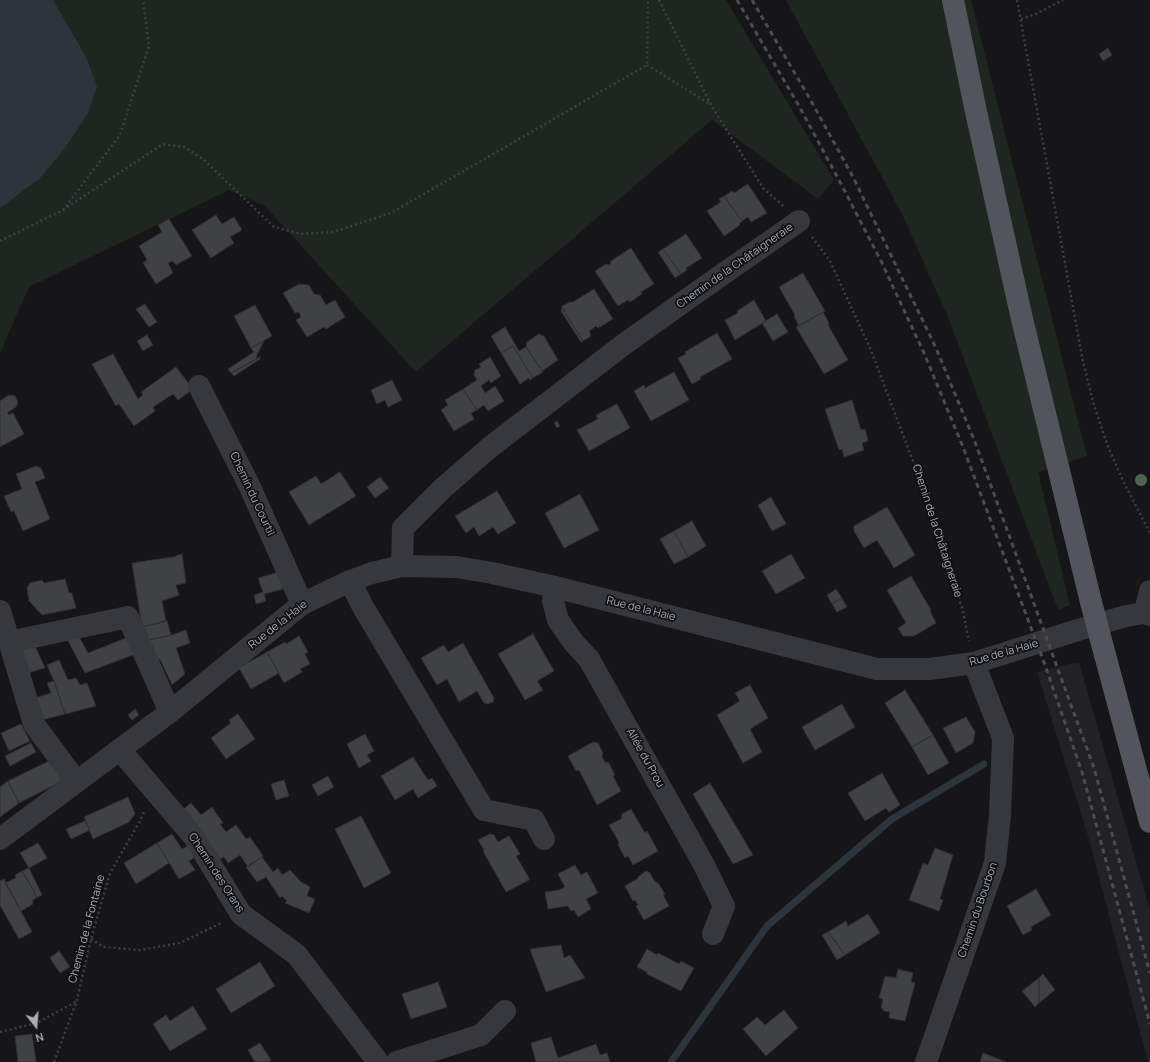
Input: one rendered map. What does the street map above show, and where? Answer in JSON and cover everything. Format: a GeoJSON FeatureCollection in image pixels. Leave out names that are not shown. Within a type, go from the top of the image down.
{"type":"FeatureCollection","features":[{"type":"Feature","properties":{"kind":"main road"},"geometry":{"type":"LineString","coordinates":[[953,0],[1022,319],[1090,602],[1150,822]]}},
{"type":"Feature","properties":{"kind":"street","name":"Chemin de la Châtaigneraie"},"geometry":{"type":"LineString","coordinates":[[402,566],[403,528],[442,489],[483,453],[629,340],[800,221]]}},
{"type":"Feature","properties":{"kind":"street","name":"Chemin du Courtil"},"geometry":{"type":"LineString","coordinates":[[199,386],[250,487],[302,604]]}},
{"type":"Feature","properties":{"kind":"street","name":"Rue de la Haie"},"geometry":{"type":"LineString","coordinates":[[0,839],[170,712],[302,604],[350,581],[372,573],[402,566],[457,567],[492,573],[555,587],[877,669],[929,669],[974,663],[1126,616],[1150,606]]}},
{"type":"Feature","properties":{"kind":"street"},"geometry":{"type":"LineString","coordinates":[[350,581],[363,607],[484,810],[534,820],[544,839]]}},
{"type":"Feature","properties":{"kind":"street","name":"Allée du Prou"},"geometry":{"type":"LineString","coordinates":[[555,587],[553,601],[558,620],[574,643],[589,659],[704,865],[724,906],[713,934]]}},
{"type":"Feature","properties":{"kind":"street"},"geometry":{"type":"LineString","coordinates":[[0,611],[34,724],[76,782]]}},
{"type":"Feature","properties":{"kind":"street"},"geometry":{"type":"LineString","coordinates":[[9,642],[128,617],[170,712]]}},
{"type":"Feature","properties":{"kind":"street","name":"Chemin du Bourbon"},"geometry":{"type":"LineString","coordinates":[[926,1062],[995,863],[1000,815],[1003,738],[974,663]]}},
{"type":"Feature","properties":{"kind":"street","name":"Chemin des Orans"},"geometry":{"type":"LineString","coordinates":[[120,750],[194,838],[241,914],[297,955],[378,1062]]}},
{"type":"Feature","properties":{"kind":"street"},"geometry":{"type":"LineString","coordinates":[[397,1062],[481,1034],[505,1011]]}},
{"type":"Feature","properties":{"kind":"path"},"geometry":{"type":"LineString","coordinates":[[63,210],[120,135],[149,46],[143,0]]}},
{"type":"Feature","properties":{"kind":"path"},"geometry":{"type":"LineString","coordinates":[[647,65],[648,0]]}},
{"type":"Feature","properties":{"kind":"path"},"geometry":{"type":"LineString","coordinates":[[659,0],[711,105],[763,188],[800,221]]}},
{"type":"Feature","properties":{"kind":"path"},"geometry":{"type":"LineString","coordinates":[[1017,0],[1082,354],[1094,405],[1107,444],[1123,481],[1150,533]]}},
{"type":"Feature","properties":{"kind":"path"},"geometry":{"type":"LineString","coordinates":[[1021,19],[1036,14],[1063,0]]}},
{"type":"Feature","properties":{"kind":"path"},"geometry":{"type":"LineString","coordinates":[[0,241],[63,210],[163,144],[184,147],[203,158],[274,227],[301,234],[333,232],[391,212],[647,65]]}},
{"type":"Feature","properties":{"kind":"path"},"geometry":{"type":"LineString","coordinates":[[647,65],[711,105]]}},
{"type":"Feature","properties":{"kind":"path","name":"Chemin de la Châtaigneraie"},"geometry":{"type":"LineString","coordinates":[[800,221],[830,261],[870,348],[932,508],[963,611],[974,663]]}},
{"type":"Feature","properties":{"kind":"path","name":"Chemin de la Fontaine"},"geometry":{"type":"LineString","coordinates":[[0,1032],[37,1022],[78,1000],[91,939],[110,873],[140,822],[152,787]]}},
{"type":"Feature","properties":{"kind":"path"},"geometry":{"type":"LineString","coordinates":[[91,939],[103,946],[140,950],[153,948],[180,943],[241,914]]}},
{"type":"Feature","properties":{"kind":"path"},"geometry":{"type":"LineString","coordinates":[[54,1062],[78,1000]]}},
{"type":"Feature","properties":{"kind":"shaded area"},"geometry":{"type":"Polygon","coordinates":[[[0,0],[726,0],[834,180],[818,199],[712,120],[416,372],[265,206],[229,190],[29,287],[0,353],[0,0]]]}},
{"type":"Feature","properties":{"kind":"shaded area"},"geometry":{"type":"Polygon","coordinates":[[[0,0],[53,0],[86,57],[97,86],[88,113],[65,148],[40,178],[0,208],[0,0]]]}},
{"type":"Feature","properties":{"kind":"shaded area"},"geometry":{"type":"Polygon","coordinates":[[[786,0],[971,0],[1087,456],[1038,472],[1070,605],[1058,610],[948,317],[902,214],[786,0]]]}},
{"type":"Feature","properties":{"kind":"shaded area"},"geometry":{"type":"Polygon","coordinates":[[[1079,662],[1150,910],[1150,1062],[1148,1062],[1088,836],[1037,672],[1079,662]]]}},
{"type":"Feature","properties":{"kind":"building"},"geometry":{"type":"Polygon","coordinates":[[[1108,48],[1112,55],[1103,61],[1099,54],[1108,48]]]}},
{"type":"Feature","properties":{"kind":"building"},"geometry":{"type":"Polygon","coordinates":[[[748,184],[767,213],[751,222],[748,217],[742,221],[724,196],[732,191],[734,193],[748,184]]]}},
{"type":"Feature","properties":{"kind":"building"},"geometry":{"type":"Polygon","coordinates":[[[724,196],[742,221],[739,224],[740,225],[724,236],[707,211],[721,202],[719,199],[724,196]]]}},
{"type":"Feature","properties":{"kind":"building"},"geometry":{"type":"Polygon","coordinates":[[[216,215],[222,224],[234,217],[242,230],[230,237],[234,243],[211,258],[192,230],[216,215]]]}},
{"type":"Feature","properties":{"kind":"building"},"geometry":{"type":"Polygon","coordinates":[[[169,219],[192,256],[176,265],[173,261],[168,263],[173,273],[156,284],[143,263],[147,260],[139,246],[162,232],[158,225],[169,219]]]}},
{"type":"Feature","properties":{"kind":"building"},"geometry":{"type":"Polygon","coordinates":[[[686,234],[702,258],[686,268],[687,270],[681,274],[663,249],[686,234]]]}},
{"type":"Feature","properties":{"kind":"building"},"geometry":{"type":"Polygon","coordinates":[[[631,248],[654,284],[641,292],[642,294],[630,302],[628,300],[618,306],[595,271],[606,264],[610,265],[611,261],[631,248]]]}},
{"type":"Feature","properties":{"kind":"building"},"geometry":{"type":"Polygon","coordinates":[[[663,249],[681,274],[675,278],[658,252],[663,249]]]}},
{"type":"Feature","properties":{"kind":"building"},"geometry":{"type":"Polygon","coordinates":[[[803,273],[825,311],[799,326],[794,316],[795,315],[779,287],[803,273]]]}},
{"type":"Feature","properties":{"kind":"building"},"geometry":{"type":"Polygon","coordinates":[[[299,284],[309,285],[314,294],[320,295],[326,305],[335,300],[345,317],[326,329],[324,327],[307,337],[296,320],[301,317],[299,312],[295,313],[283,293],[299,284]]]}},
{"type":"Feature","properties":{"kind":"building"},"geometry":{"type":"Polygon","coordinates":[[[594,289],[613,319],[598,328],[596,326],[589,331],[591,336],[583,341],[562,306],[573,302],[594,289]]]}},
{"type":"Feature","properties":{"kind":"building"},"geometry":{"type":"Polygon","coordinates":[[[754,300],[766,321],[735,340],[725,320],[738,313],[737,311],[754,300]]]}},
{"type":"Feature","properties":{"kind":"building"},"geometry":{"type":"Polygon","coordinates":[[[145,304],[157,322],[149,327],[136,309],[145,304]]]}},
{"type":"Feature","properties":{"kind":"building"},"geometry":{"type":"Polygon","coordinates":[[[255,305],[272,336],[251,348],[234,316],[255,305]]]}},
{"type":"Feature","properties":{"kind":"building"},"geometry":{"type":"Polygon","coordinates":[[[562,308],[583,341],[581,342],[561,311],[562,308]]]}},
{"type":"Feature","properties":{"kind":"building"},"geometry":{"type":"Polygon","coordinates":[[[823,312],[829,323],[828,325],[848,360],[824,374],[796,327],[823,312]]]}},
{"type":"Feature","properties":{"kind":"building"},"geometry":{"type":"Polygon","coordinates":[[[777,314],[788,332],[773,341],[762,323],[777,314]]]}},
{"type":"Feature","properties":{"kind":"building"},"geometry":{"type":"Polygon","coordinates":[[[505,327],[519,351],[526,347],[543,372],[533,378],[513,346],[501,353],[491,336],[505,327]]]}},
{"type":"Feature","properties":{"kind":"building"},"geometry":{"type":"Polygon","coordinates":[[[717,333],[732,359],[700,377],[701,379],[692,384],[678,358],[686,354],[685,352],[717,333]]]}},
{"type":"Feature","properties":{"kind":"building"},"geometry":{"type":"Polygon","coordinates":[[[539,334],[544,336],[558,360],[542,371],[526,347],[527,342],[539,334]]]}},
{"type":"Feature","properties":{"kind":"building"},"geometry":{"type":"Polygon","coordinates":[[[147,335],[153,345],[143,351],[137,341],[147,335]]]}},
{"type":"Feature","properties":{"kind":"building"},"geometry":{"type":"Polygon","coordinates":[[[264,341],[256,357],[257,359],[231,373],[228,369],[254,352],[251,348],[264,341]]]}},
{"type":"Feature","properties":{"kind":"building"},"geometry":{"type":"Polygon","coordinates":[[[513,346],[533,378],[530,380],[529,378],[520,384],[501,353],[513,346]]]}},
{"type":"Feature","properties":{"kind":"building"},"geometry":{"type":"Polygon","coordinates":[[[113,354],[138,399],[143,395],[141,392],[176,367],[193,389],[178,400],[173,394],[153,407],[155,411],[134,426],[119,404],[116,406],[92,364],[113,354]]]}},
{"type":"Feature","properties":{"kind":"building"},"geometry":{"type":"Polygon","coordinates":[[[260,357],[260,359],[234,376],[231,373],[260,357]]]}},
{"type":"Feature","properties":{"kind":"building"},"geometry":{"type":"Polygon","coordinates":[[[490,357],[501,376],[491,383],[489,380],[481,386],[485,393],[495,386],[504,401],[488,411],[484,405],[477,410],[463,389],[477,380],[474,375],[475,370],[481,367],[479,364],[490,357]]]}},
{"type":"Feature","properties":{"kind":"building"},"geometry":{"type":"Polygon","coordinates":[[[674,372],[689,400],[651,421],[634,391],[644,385],[645,388],[674,372]]]}},
{"type":"Feature","properties":{"kind":"building"},"geometry":{"type":"Polygon","coordinates":[[[392,380],[402,400],[388,407],[385,400],[377,404],[371,390],[392,380]]]}},
{"type":"Feature","properties":{"kind":"building"},"geometry":{"type":"Polygon","coordinates":[[[463,389],[477,410],[471,413],[474,419],[454,431],[441,410],[448,405],[445,400],[463,389]]]}},
{"type":"Feature","properties":{"kind":"building"},"geometry":{"type":"Polygon","coordinates":[[[9,395],[15,396],[18,402],[16,407],[7,413],[9,415],[13,413],[24,434],[0,447],[0,401],[9,395]]]}},
{"type":"Feature","properties":{"kind":"building"},"geometry":{"type":"Polygon","coordinates":[[[852,400],[861,430],[865,429],[868,441],[862,443],[864,450],[844,457],[842,449],[839,450],[825,409],[852,400]]]}},
{"type":"Feature","properties":{"kind":"building"},"geometry":{"type":"Polygon","coordinates":[[[617,404],[630,428],[589,451],[577,430],[598,419],[596,415],[617,404]]]}},
{"type":"Feature","properties":{"kind":"building"},"geometry":{"type":"Polygon","coordinates":[[[557,421],[560,426],[557,428],[554,423],[557,421]]]}},
{"type":"Feature","properties":{"kind":"building"},"geometry":{"type":"Polygon","coordinates":[[[36,466],[41,468],[45,478],[35,482],[50,519],[23,531],[14,511],[11,512],[4,496],[22,489],[16,474],[36,466]]]}},
{"type":"Feature","properties":{"kind":"building"},"geometry":{"type":"Polygon","coordinates":[[[340,472],[356,496],[309,525],[289,492],[316,476],[321,484],[340,472]]]}},
{"type":"Feature","properties":{"kind":"building"},"geometry":{"type":"Polygon","coordinates":[[[380,477],[389,488],[375,498],[367,487],[380,477]]]}},
{"type":"Feature","properties":{"kind":"building"},"geometry":{"type":"Polygon","coordinates":[[[497,491],[516,523],[498,534],[493,527],[479,536],[474,527],[466,533],[455,516],[497,491]]]}},
{"type":"Feature","properties":{"kind":"building"},"geometry":{"type":"Polygon","coordinates":[[[580,494],[599,530],[564,548],[545,513],[580,494]]]}},
{"type":"Feature","properties":{"kind":"building"},"geometry":{"type":"Polygon","coordinates":[[[771,497],[786,524],[772,531],[758,505],[771,497]]]}},
{"type":"Feature","properties":{"kind":"building"},"geometry":{"type":"Polygon","coordinates":[[[887,507],[915,555],[894,568],[877,540],[864,548],[854,531],[854,526],[887,507]]]}},
{"type":"Feature","properties":{"kind":"building"},"geometry":{"type":"Polygon","coordinates":[[[692,521],[706,546],[688,557],[674,531],[692,521]]]}},
{"type":"Feature","properties":{"kind":"building"},"geometry":{"type":"Polygon","coordinates":[[[674,531],[688,557],[674,564],[660,539],[674,531]]]}},
{"type":"Feature","properties":{"kind":"building"},"geometry":{"type":"Polygon","coordinates":[[[182,554],[186,583],[176,585],[179,595],[162,601],[166,621],[142,627],[132,563],[173,557],[182,554]]]}},
{"type":"Feature","properties":{"kind":"building"},"geometry":{"type":"Polygon","coordinates":[[[791,554],[805,578],[776,594],[762,571],[791,554]]]}},
{"type":"Feature","properties":{"kind":"building"},"geometry":{"type":"Polygon","coordinates":[[[279,572],[283,589],[264,594],[266,601],[256,604],[254,595],[263,592],[258,578],[279,572]]]}},
{"type":"Feature","properties":{"kind":"building"},"geometry":{"type":"Polygon","coordinates":[[[911,576],[931,610],[930,611],[936,623],[914,636],[903,636],[898,628],[906,623],[887,590],[911,576]]]}},
{"type":"Feature","properties":{"kind":"building"},"geometry":{"type":"Polygon","coordinates":[[[65,579],[69,593],[72,593],[76,608],[42,615],[29,601],[27,588],[30,583],[42,580],[44,583],[65,579]]]}},
{"type":"Feature","properties":{"kind":"building"},"geometry":{"type":"Polygon","coordinates":[[[836,589],[842,598],[832,604],[827,595],[836,589]]]}},
{"type":"Feature","properties":{"kind":"building"},"geometry":{"type":"Polygon","coordinates":[[[842,598],[847,607],[837,612],[832,604],[842,598]]]}},
{"type":"Feature","properties":{"kind":"building"},"geometry":{"type":"Polygon","coordinates":[[[167,621],[171,635],[148,640],[142,627],[167,621]]]}},
{"type":"Feature","properties":{"kind":"building"},"geometry":{"type":"Polygon","coordinates":[[[186,630],[190,643],[176,648],[185,674],[172,685],[160,659],[156,660],[148,640],[172,635],[186,630]]]}},
{"type":"Feature","properties":{"kind":"building"},"geometry":{"type":"Polygon","coordinates":[[[77,633],[88,653],[131,636],[138,653],[85,673],[67,639],[77,633]]]}},
{"type":"Feature","properties":{"kind":"building"},"geometry":{"type":"Polygon","coordinates":[[[533,634],[554,671],[537,681],[543,690],[525,700],[498,654],[533,634]]]}},
{"type":"Feature","properties":{"kind":"building"},"geometry":{"type":"Polygon","coordinates":[[[299,636],[308,652],[305,654],[310,664],[300,669],[302,672],[284,683],[267,652],[285,642],[286,644],[299,636]]]}},
{"type":"Feature","properties":{"kind":"building"},"geometry":{"type":"Polygon","coordinates":[[[463,643],[494,698],[493,702],[488,704],[484,703],[477,691],[459,702],[447,679],[437,685],[421,658],[444,645],[448,652],[463,643]]]}},
{"type":"Feature","properties":{"kind":"building"},"geometry":{"type":"Polygon","coordinates":[[[35,646],[45,668],[28,673],[20,650],[35,646]]]}},
{"type":"Feature","properties":{"kind":"building"},"geometry":{"type":"Polygon","coordinates":[[[267,652],[279,673],[251,689],[239,668],[267,652]]]}},
{"type":"Feature","properties":{"kind":"building"},"geometry":{"type":"Polygon","coordinates":[[[59,660],[68,680],[76,678],[80,685],[87,683],[96,706],[65,714],[47,665],[59,660]]]}},
{"type":"Feature","properties":{"kind":"building"},"geometry":{"type":"Polygon","coordinates":[[[54,681],[65,714],[42,720],[35,698],[51,693],[47,683],[54,681]]]}},
{"type":"Feature","properties":{"kind":"building"},"geometry":{"type":"Polygon","coordinates":[[[750,685],[768,718],[750,729],[762,752],[743,763],[717,715],[740,701],[735,693],[750,685]]]}},
{"type":"Feature","properties":{"kind":"building"},"geometry":{"type":"Polygon","coordinates":[[[905,690],[933,735],[912,747],[885,703],[905,690]]]}},
{"type":"Feature","properties":{"kind":"building"},"geometry":{"type":"Polygon","coordinates":[[[842,704],[855,727],[815,750],[802,727],[842,704]]]}},
{"type":"Feature","properties":{"kind":"building"},"geometry":{"type":"Polygon","coordinates":[[[135,709],[139,715],[132,720],[128,715],[135,709]]]}},
{"type":"Feature","properties":{"kind":"building"},"geometry":{"type":"Polygon","coordinates":[[[238,714],[255,739],[226,759],[211,738],[231,723],[229,720],[238,714]]]}},
{"type":"Feature","properties":{"kind":"building"},"geometry":{"type":"Polygon","coordinates":[[[966,717],[975,732],[973,743],[956,753],[943,728],[966,717]]]}},
{"type":"Feature","properties":{"kind":"building"},"geometry":{"type":"Polygon","coordinates":[[[21,724],[30,741],[9,751],[1,733],[21,724]]]}},
{"type":"Feature","properties":{"kind":"building"},"geometry":{"type":"Polygon","coordinates":[[[365,734],[374,751],[367,755],[371,761],[359,768],[347,744],[365,734]]]}},
{"type":"Feature","properties":{"kind":"building"},"geometry":{"type":"Polygon","coordinates":[[[933,735],[949,763],[928,775],[912,747],[933,735]]]}},
{"type":"Feature","properties":{"kind":"building"},"geometry":{"type":"Polygon","coordinates":[[[593,742],[598,743],[603,753],[602,757],[605,762],[609,763],[615,775],[613,776],[621,791],[597,805],[579,770],[576,771],[568,756],[593,742]]]}},
{"type":"Feature","properties":{"kind":"building"},"geometry":{"type":"Polygon","coordinates":[[[31,743],[36,752],[10,766],[5,756],[31,743]]]}},
{"type":"Feature","properties":{"kind":"building"},"geometry":{"type":"Polygon","coordinates":[[[413,757],[428,780],[432,778],[437,786],[418,798],[413,789],[395,800],[381,776],[413,757]]]}},
{"type":"Feature","properties":{"kind":"building"},"geometry":{"type":"Polygon","coordinates":[[[51,760],[62,781],[19,803],[8,781],[51,760]]]}},
{"type":"Feature","properties":{"kind":"building"},"geometry":{"type":"Polygon","coordinates":[[[882,773],[900,805],[889,812],[886,808],[865,821],[848,793],[882,773]]]}},
{"type":"Feature","properties":{"kind":"building"},"geometry":{"type":"Polygon","coordinates":[[[328,776],[334,787],[318,796],[312,785],[328,776]]]}},
{"type":"Feature","properties":{"kind":"building"},"geometry":{"type":"Polygon","coordinates":[[[284,780],[289,796],[276,800],[271,784],[284,780]]]}},
{"type":"Feature","properties":{"kind":"building"},"geometry":{"type":"Polygon","coordinates":[[[8,781],[19,803],[0,817],[0,787],[8,781]]]}},
{"type":"Feature","properties":{"kind":"building"},"geometry":{"type":"Polygon","coordinates":[[[710,783],[753,855],[733,864],[693,794],[710,783]]]}},
{"type":"Feature","properties":{"kind":"building"},"geometry":{"type":"Polygon","coordinates":[[[128,797],[135,814],[129,822],[93,839],[84,817],[128,797]]]}},
{"type":"Feature","properties":{"kind":"building"},"geometry":{"type":"Polygon","coordinates":[[[191,803],[201,815],[212,807],[223,823],[220,824],[226,832],[236,825],[246,839],[250,837],[263,856],[248,867],[240,855],[228,863],[224,857],[220,859],[204,837],[181,811],[191,803]]]}},
{"type":"Feature","properties":{"kind":"building"},"geometry":{"type":"Polygon","coordinates":[[[631,809],[645,833],[647,831],[658,851],[633,865],[628,856],[625,858],[618,845],[619,842],[609,825],[621,819],[622,814],[631,809]]]}},
{"type":"Feature","properties":{"kind":"building"},"geometry":{"type":"Polygon","coordinates":[[[361,816],[391,873],[364,888],[335,829],[361,816]]]}},
{"type":"Feature","properties":{"kind":"building"},"geometry":{"type":"Polygon","coordinates":[[[85,821],[90,830],[71,839],[66,829],[85,821]]]}},
{"type":"Feature","properties":{"kind":"building"},"geometry":{"type":"Polygon","coordinates":[[[172,834],[182,849],[188,846],[195,857],[189,861],[195,870],[179,879],[157,843],[172,834]]]}},
{"type":"Feature","properties":{"kind":"building"},"geometry":{"type":"Polygon","coordinates":[[[490,834],[494,835],[498,842],[509,836],[520,854],[516,856],[529,880],[506,892],[478,840],[490,834]]]}},
{"type":"Feature","properties":{"kind":"building"},"geometry":{"type":"Polygon","coordinates":[[[38,843],[47,858],[29,868],[20,853],[38,843]]]}},
{"type":"Feature","properties":{"kind":"building"},"geometry":{"type":"Polygon","coordinates":[[[157,843],[169,863],[136,884],[124,863],[157,843]]]}},
{"type":"Feature","properties":{"kind":"building"},"geometry":{"type":"Polygon","coordinates":[[[935,848],[953,855],[940,899],[943,900],[939,911],[909,900],[923,863],[928,865],[935,848]]]}},
{"type":"Feature","properties":{"kind":"building"},"geometry":{"type":"Polygon","coordinates":[[[262,857],[273,872],[278,868],[282,875],[290,870],[301,882],[310,887],[307,896],[315,899],[309,913],[285,903],[287,901],[282,896],[280,898],[266,877],[257,882],[246,867],[262,857]]]}},
{"type":"Feature","properties":{"kind":"building"},"geometry":{"type":"Polygon","coordinates":[[[575,865],[581,875],[587,872],[598,893],[586,899],[591,909],[578,917],[574,910],[571,911],[568,906],[548,909],[545,892],[559,890],[565,887],[558,874],[575,865]]]}},
{"type":"Feature","properties":{"kind":"building"},"geometry":{"type":"Polygon","coordinates":[[[29,868],[42,895],[36,898],[34,891],[22,871],[29,868]]]}},
{"type":"Feature","properties":{"kind":"building"},"geometry":{"type":"Polygon","coordinates":[[[22,871],[34,891],[36,898],[32,901],[33,904],[21,911],[5,883],[16,878],[15,875],[22,871]]]}},
{"type":"Feature","properties":{"kind":"building"},"geometry":{"type":"Polygon","coordinates":[[[646,871],[650,873],[655,882],[658,883],[665,894],[663,895],[669,906],[644,920],[636,906],[638,905],[635,900],[633,901],[625,886],[637,879],[646,871]]]}},
{"type":"Feature","properties":{"kind":"building"},"geometry":{"type":"Polygon","coordinates":[[[4,879],[32,932],[19,939],[0,905],[0,881],[4,879]]]}},
{"type":"Feature","properties":{"kind":"building"},"geometry":{"type":"Polygon","coordinates":[[[1036,889],[1051,915],[1031,927],[1032,930],[1023,935],[1007,906],[1036,889]]]}},
{"type":"Feature","properties":{"kind":"building"},"geometry":{"type":"Polygon","coordinates":[[[868,914],[880,933],[845,955],[828,932],[846,921],[848,926],[868,914]]]}},
{"type":"Feature","properties":{"kind":"building"},"geometry":{"type":"Polygon","coordinates":[[[828,932],[845,955],[837,960],[822,935],[828,932]]]}},
{"type":"Feature","properties":{"kind":"building"},"geometry":{"type":"Polygon","coordinates":[[[561,945],[564,958],[570,955],[585,978],[546,992],[530,949],[561,945]]]}},
{"type":"Feature","properties":{"kind":"building"},"geometry":{"type":"Polygon","coordinates":[[[647,949],[679,964],[681,961],[694,968],[681,991],[647,974],[647,972],[637,967],[647,949]]]}},
{"type":"Feature","properties":{"kind":"building"},"geometry":{"type":"Polygon","coordinates":[[[59,951],[70,967],[60,973],[50,958],[59,951]]]}},
{"type":"Feature","properties":{"kind":"building"},"geometry":{"type":"Polygon","coordinates":[[[260,962],[275,986],[231,1013],[216,989],[260,962]]]}},
{"type":"Feature","properties":{"kind":"building"},"geometry":{"type":"Polygon","coordinates":[[[898,969],[913,973],[911,982],[915,983],[905,1021],[889,1018],[890,1012],[884,1011],[881,1007],[883,999],[879,998],[885,976],[896,978],[898,969]]]}},
{"type":"Feature","properties":{"kind":"building"},"geometry":{"type":"Polygon","coordinates":[[[1043,974],[1055,990],[1039,1003],[1039,978],[1043,974]]]}},
{"type":"Feature","properties":{"kind":"building"},"geometry":{"type":"Polygon","coordinates":[[[1039,978],[1039,1003],[1035,1007],[1022,991],[1039,978]]]}},
{"type":"Feature","properties":{"kind":"building"},"geometry":{"type":"Polygon","coordinates":[[[438,982],[447,1007],[411,1019],[402,994],[438,982]]]}},
{"type":"Feature","properties":{"kind":"building"},"geometry":{"type":"Polygon","coordinates":[[[193,1006],[207,1029],[170,1051],[153,1024],[166,1015],[170,1021],[193,1006]]]}},
{"type":"Feature","properties":{"kind":"building"},"geometry":{"type":"Polygon","coordinates":[[[784,1010],[798,1028],[766,1056],[743,1029],[757,1017],[765,1025],[784,1010]]]}},
{"type":"Feature","properties":{"kind":"building"},"geometry":{"type":"Polygon","coordinates":[[[32,1034],[36,1062],[18,1062],[15,1036],[32,1034]]]}},
{"type":"Feature","properties":{"kind":"building"},"geometry":{"type":"Polygon","coordinates":[[[551,1037],[558,1058],[596,1044],[600,1055],[607,1053],[610,1062],[536,1062],[531,1043],[551,1037]]]}},
{"type":"Feature","properties":{"kind":"building"},"geometry":{"type":"Polygon","coordinates":[[[260,1043],[271,1060],[268,1062],[255,1062],[248,1050],[260,1043]]]}},
{"type":"Feature","properties":{"kind":"building"},"geometry":{"type":"Polygon","coordinates":[[[983,1053],[1006,1062],[980,1062],[983,1053]]]}},
{"type":"Feature","properties":{"kind":"waterway"},"geometry":{"type":"LineString","coordinates":[[671,1062],[767,926],[892,819],[984,764]]}},
{"type":"Feature","properties":{"kind":"railway"},"geometry":{"type":"LineString","coordinates":[[737,0],[799,106],[881,261],[924,353],[963,447],[1045,665],[1082,772],[1150,1024]]}},
{"type":"Feature","properties":{"kind":"railway"},"geometry":{"type":"LineString","coordinates":[[752,0],[810,99],[853,177],[936,348],[975,442],[1094,768],[1150,973]]}}]}
